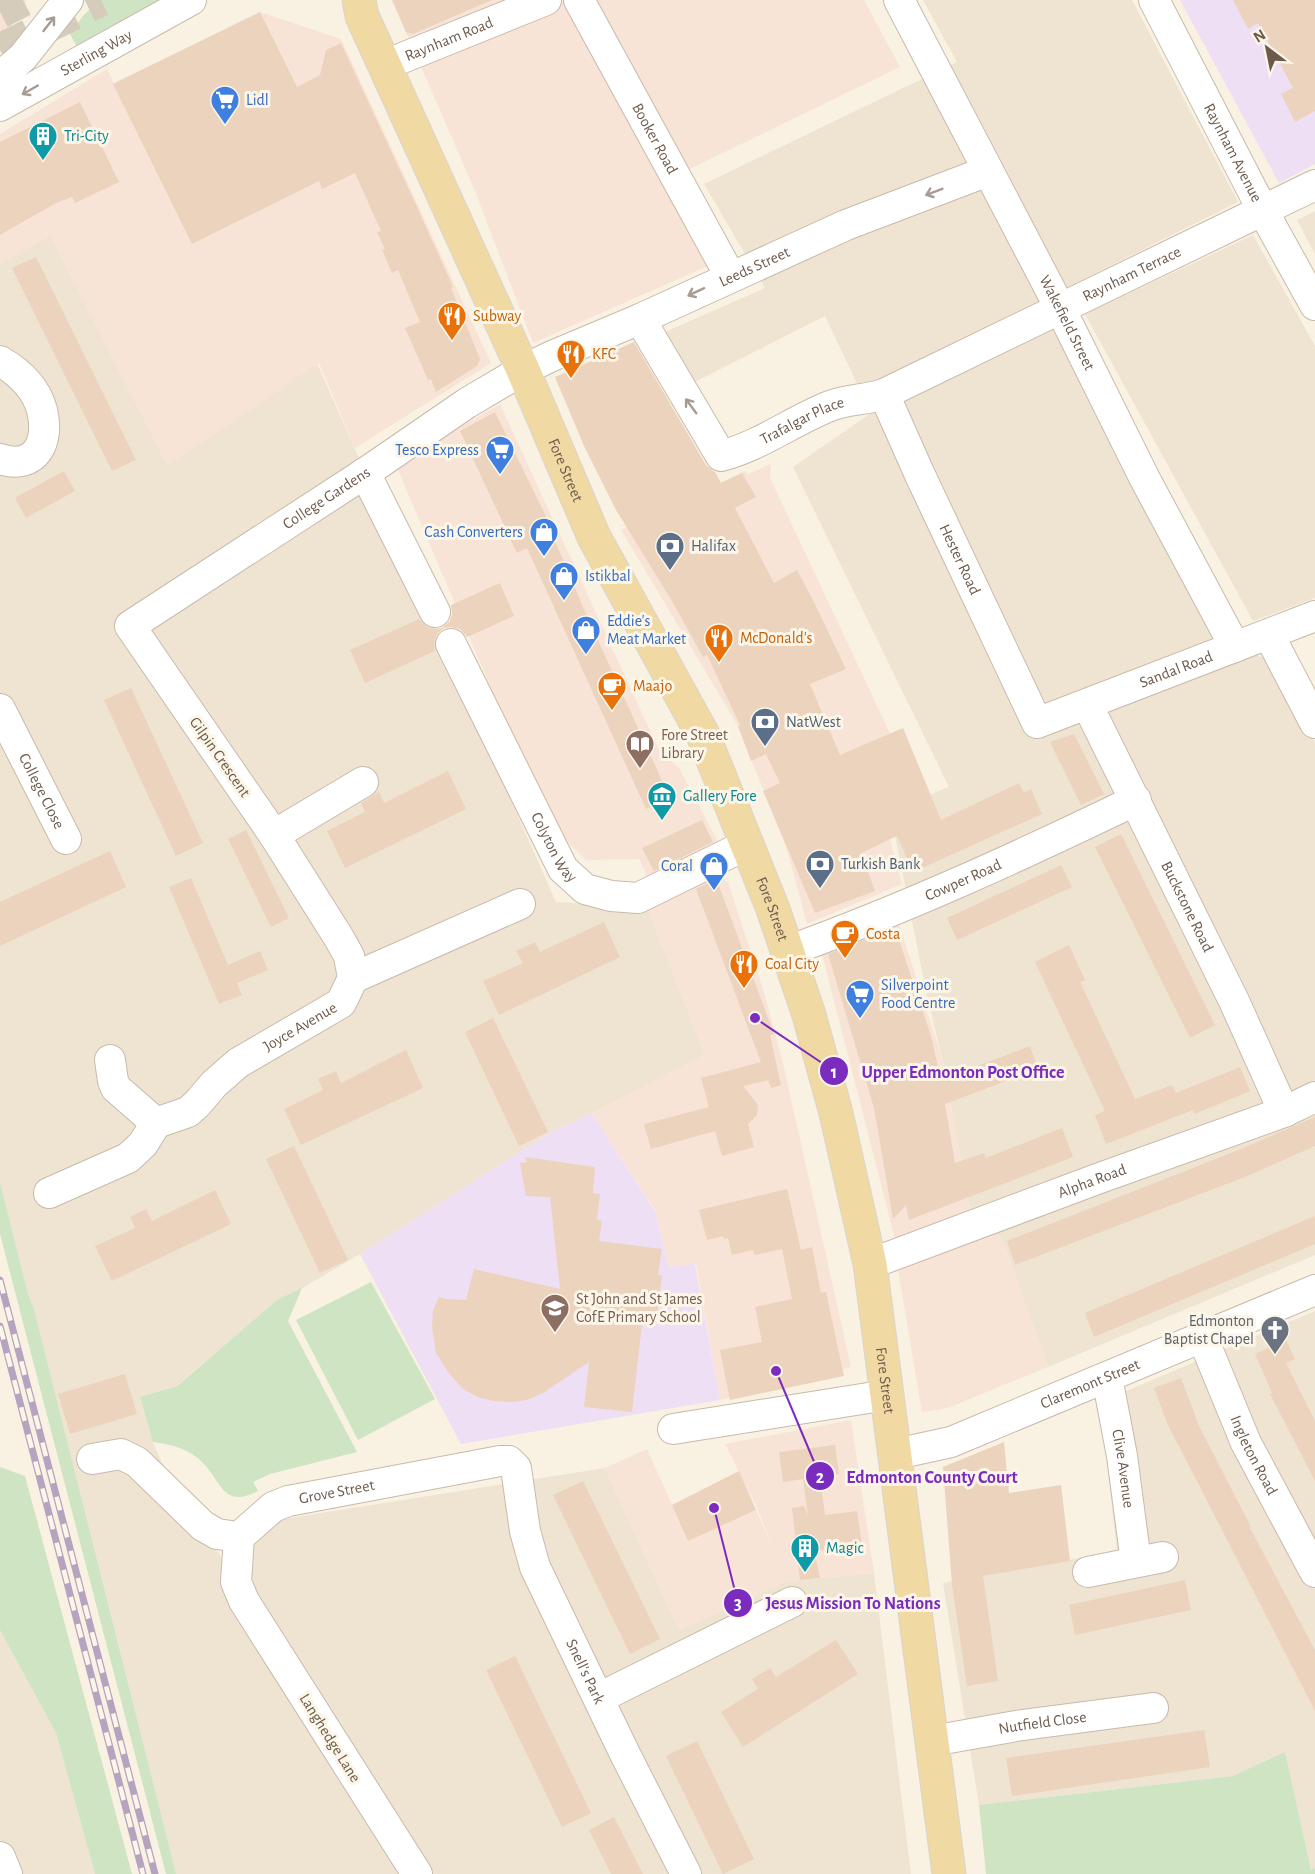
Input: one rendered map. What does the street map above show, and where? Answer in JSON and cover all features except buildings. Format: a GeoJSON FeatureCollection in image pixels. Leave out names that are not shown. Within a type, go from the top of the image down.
{"type":"FeatureCollection","features":[{"type":"Feature","properties":{"kind":"main road","name":"Fore Street"},"geometry":{"type":"LineString","coordinates":[[356,5],[523,370],[594,537],[703,735],[788,951],[809,1015],[836,1113],[870,1264],[949,1874]]}},
{"type":"Feature","properties":{"kind":"street"},"geometry":{"type":"LineString","coordinates":[[0,77],[23,57],[68,0]]}},
{"type":"Feature","properties":{"kind":"street","name":"Sterling Way"},"geometry":{"type":"LineString","coordinates":[[0,106],[191,0]]}},
{"type":"Feature","properties":{"kind":"street","name":"Raynham Road"},"geometry":{"type":"LineString","coordinates":[[384,65],[546,0]]}},
{"type":"Feature","properties":{"kind":"street","name":"Booker Road"},"geometry":{"type":"LineString","coordinates":[[579,0],[730,276]]}},
{"type":"Feature","properties":{"kind":"street","name":"Wakefield Street"},"geometry":{"type":"LineString","coordinates":[[899,0],[1061,310],[1145,479],[1235,647]]}},
{"type":"Feature","properties":{"kind":"street","name":"Raynham Avenue"},"geometry":{"type":"LineString","coordinates":[[1154,0],[1263,211],[1315,305]]}},
{"type":"Feature","properties":{"kind":"street","name":"Leeds Street"},"geometry":{"type":"LineString","coordinates":[[523,370],[846,225],[988,171]]}},
{"type":"Feature","properties":{"kind":"street","name":"Raynham Terrace"},"geometry":{"type":"LineString","coordinates":[[884,394],[1315,185]]}},
{"type":"Feature","properties":{"kind":"street","name":"Trafalgar Place"},"geometry":{"type":"LineString","coordinates":[[640,319],[721,456],[738,452],[830,406],[884,394]]}},
{"type":"Feature","properties":{"kind":"street"},"geometry":{"type":"LineString","coordinates":[[0,361],[21,375],[42,410],[44,423],[41,446],[30,459],[21,462],[0,459]]}},
{"type":"Feature","properties":{"kind":"street","name":"College Gardens"},"geometry":{"type":"LineString","coordinates":[[130,626],[467,403],[523,370]]}},
{"type":"Feature","properties":{"kind":"street","name":"Hester Road"},"geometry":{"type":"LineString","coordinates":[[884,394],[1037,723]]}},
{"type":"Feature","properties":{"kind":"street"},"geometry":{"type":"LineString","coordinates":[[365,472],[435,612]]}},
{"type":"Feature","properties":{"kind":"street","name":"Sandal Road"},"geometry":{"type":"LineString","coordinates":[[1037,723],[1315,616]]}},
{"type":"Feature","properties":{"kind":"street","name":"Gilpin Crescent"},"geometry":{"type":"LineString","coordinates":[[130,626],[308,888],[350,956],[353,978]]}},
{"type":"Feature","properties":{"kind":"street"},"geometry":{"type":"LineString","coordinates":[[1269,635],[1315,723]]}},
{"type":"Feature","properties":{"kind":"street","name":"Colyton Way"},"geometry":{"type":"LineString","coordinates":[[451,644],[563,869],[585,889],[625,897],[746,845]]}},
{"type":"Feature","properties":{"kind":"street","name":"Buckstone Road"},"geometry":{"type":"LineString","coordinates":[[1087,704],[1234,1002],[1284,1112]]}},
{"type":"Feature","properties":{"kind":"street","name":"College Close"},"geometry":{"type":"LineString","coordinates":[[0,709],[66,839]]}},
{"type":"Feature","properties":{"kind":"street"},"geometry":{"type":"LineString","coordinates":[[274,835],[363,782]]}},
{"type":"Feature","properties":{"kind":"street","name":"Cowper Road"},"geometry":{"type":"LineString","coordinates":[[788,951],[1004,864],[1136,800]]}},
{"type":"Feature","properties":{"kind":"street"},"geometry":{"type":"LineString","coordinates":[[353,978],[520,904]]}},
{"type":"Feature","properties":{"kind":"street","name":"Joyce Avenue"},"geometry":{"type":"LineString","coordinates":[[156,1122],[188,1112],[213,1084],[238,1063],[341,1003],[353,978]]}},
{"type":"Feature","properties":{"kind":"street"},"geometry":{"type":"LineString","coordinates":[[49,1194],[128,1158],[143,1144],[156,1122],[117,1088],[113,1081],[110,1060]]}},
{"type":"Feature","properties":{"kind":"street","name":"Alpha Road"},"geometry":{"type":"LineString","coordinates":[[870,1264],[1284,1112],[1315,1097]]}},
{"type":"Feature","properties":{"kind":"street","name":"Claremont Street"},"geometry":{"type":"LineString","coordinates":[[896,1454],[951,1442],[1315,1290]]}},
{"type":"Feature","properties":{"kind":"street","name":"Ingleton Road"},"geometry":{"type":"LineString","coordinates":[[1202,1336],[1246,1443],[1315,1572]]}},
{"type":"Feature","properties":{"kind":"street","name":"Clive Avenue"},"geometry":{"type":"LineString","coordinates":[[1088,1572],[1149,1560],[1122,1456],[1107,1377]]}},
{"type":"Feature","properties":{"kind":"street"},"geometry":{"type":"LineString","coordinates":[[673,1429],[887,1395]]}},
{"type":"Feature","properties":{"kind":"street"},"geometry":{"type":"LineString","coordinates":[[92,1459],[122,1454],[137,1462],[203,1527],[217,1534],[239,1537]]}},
{"type":"Feature","properties":{"kind":"street","name":"Grove Street"},"geometry":{"type":"LineString","coordinates":[[239,1537],[273,1507],[288,1501],[450,1469],[509,1461]]}},
{"type":"Feature","properties":{"kind":"street","name":"Snell's Park"},"geometry":{"type":"LineString","coordinates":[[509,1461],[516,1468],[525,1531],[536,1567],[598,1698],[686,1874]]}},
{"type":"Feature","properties":{"kind":"street","name":"Langhedge Lane"},"geometry":{"type":"LineString","coordinates":[[239,1537],[236,1582],[244,1601],[417,1874]]}},
{"type":"Feature","properties":{"kind":"street"},"geometry":{"type":"LineString","coordinates":[[598,1698],[792,1602]]}},
{"type":"Feature","properties":{"kind":"street","name":"Nutfield Close"},"geometry":{"type":"LineString","coordinates":[[932,1741],[1016,1726],[1153,1708]]}},
{"type":"Feature","properties":{"kind":"street"},"geometry":{"type":"LineString","coordinates":[[0,1857],[7,1874]]}},
{"type":"Feature","properties":{"kind":"shaded area"},"geometry":{"type":"Polygon","coordinates":[[[0,0],[27,0],[0,45],[0,0]]]}},
{"type":"Feature","properties":{"kind":"shaded area"},"geometry":{"type":"Polygon","coordinates":[[[392,0],[864,0],[900,67],[665,181],[708,266],[533,343],[475,191],[392,0]]]}},
{"type":"Feature","properties":{"kind":"shaded area"},"geometry":{"type":"Polygon","coordinates":[[[923,0],[1132,0],[1238,202],[1038,302],[1221,642],[1275,662],[1315,743],[1315,1255],[1048,1367],[1002,1239],[969,1205],[942,1058],[927,996],[890,810],[949,787],[793,467],[871,413],[825,316],[687,386],[658,335],[765,288],[704,184],[957,62],[923,0]]]}},
{"type":"Feature","properties":{"kind":"shaded area"},"geometry":{"type":"Polygon","coordinates":[[[1180,0],[1315,0],[1315,164],[1279,183],[1180,0]]]}},
{"type":"Feature","properties":{"kind":"shaded area"},"geometry":{"type":"Polygon","coordinates":[[[260,12],[341,39],[491,363],[355,448],[319,363],[167,466],[50,235],[0,264],[0,134],[107,69],[114,83],[260,12]]]}},
{"type":"Feature","properties":{"kind":"shaded area"},"geometry":{"type":"Polygon","coordinates":[[[1315,211],[1315,254],[1297,220],[1315,211]]]}},
{"type":"Feature","properties":{"kind":"shaded area"},"geometry":{"type":"Polygon","coordinates":[[[50,235],[316,361],[556,902],[647,907],[705,1055],[551,1132],[360,1254],[294,1293],[277,1300],[176,1386],[140,1397],[153,1442],[172,1487],[222,1558],[283,1519],[605,1468],[679,1630],[788,1581],[874,1573],[911,1874],[176,1874],[0,1182],[0,264],[50,235]]]}},
{"type":"Feature","properties":{"kind":"shaded area"},"geometry":{"type":"Polygon","coordinates":[[[1253,235],[1315,346],[1315,598],[1253,621],[1085,314],[1253,235]]]}},
{"type":"Feature","properties":{"kind":"shaded area"},"geometry":{"type":"Polygon","coordinates":[[[500,404],[658,748],[679,768],[723,851],[651,884],[639,859],[586,860],[549,824],[398,470],[442,437],[500,404]]]}},
{"type":"Feature","properties":{"kind":"shaded area"},"geometry":{"type":"Polygon","coordinates":[[[771,464],[770,478],[904,763],[875,784],[902,884],[807,924],[787,849],[738,726],[621,530],[745,471],[748,474],[771,464]]]}},
{"type":"Feature","properties":{"kind":"shaded area"},"geometry":{"type":"Polygon","coordinates":[[[715,874],[728,882],[763,989],[783,1063],[851,1367],[720,1400],[696,1264],[669,1267],[655,1210],[592,1113],[705,1055],[647,907],[715,874]]]}},
{"type":"Feature","properties":{"kind":"shaded area"},"geometry":{"type":"Polygon","coordinates":[[[898,921],[942,1058],[969,1205],[1002,1239],[1048,1367],[948,1408],[922,1412],[895,1239],[821,950],[898,921]]]}},
{"type":"Feature","properties":{"kind":"shaded area","name":"St John and St James CofE Primary School"},"geometry":{"type":"Polygon","coordinates":[[[592,1113],[655,1211],[669,1267],[695,1264],[720,1400],[461,1444],[360,1254],[551,1132],[592,1113]]]}},
{"type":"Feature","properties":{"kind":"shaded area"},"geometry":{"type":"Polygon","coordinates":[[[1315,1311],[1315,1868],[1311,1870],[1285,1753],[1233,1776],[979,1805],[943,1583],[1117,1551],[1100,1402],[1315,1311]]]}},
{"type":"Feature","properties":{"kind":"shaded area"},"geometry":{"type":"Polygon","coordinates":[[[851,1420],[874,1573],[788,1581],[679,1630],[605,1468],[647,1449],[688,1540],[756,1510],[772,1546],[757,1508],[725,1444],[851,1420]]]}},
{"type":"Feature","properties":{"kind":"shaded area"},"geometry":{"type":"Polygon","coordinates":[[[0,1630],[56,1733],[95,1874],[0,1874],[0,1630]]]}},
{"type":"Feature","properties":{"kind":"green space"},"geometry":{"type":"Polygon","coordinates":[[[99,0],[160,0],[77,47],[70,34],[99,0]]]}},
{"type":"Feature","properties":{"kind":"green space"},"geometry":{"type":"Polygon","coordinates":[[[0,1182],[176,1874],[166,1874],[0,1234],[0,1182]]]}},
{"type":"Feature","properties":{"kind":"green space"},"geometry":{"type":"Polygon","coordinates":[[[371,1282],[435,1399],[358,1440],[296,1320],[371,1282]]]}},
{"type":"Feature","properties":{"kind":"green space"},"geometry":{"type":"Polygon","coordinates":[[[302,1288],[288,1321],[357,1452],[270,1474],[253,1482],[258,1491],[247,1496],[231,1495],[225,1492],[204,1464],[193,1455],[174,1446],[153,1442],[140,1397],[177,1386],[277,1300],[302,1288]]]}},
{"type":"Feature","properties":{"kind":"green space"},"geometry":{"type":"Polygon","coordinates":[[[0,1467],[25,1476],[132,1874],[95,1874],[56,1733],[0,1630],[0,1467]]]}},
{"type":"Feature","properties":{"kind":"green space"},"geometry":{"type":"Polygon","coordinates":[[[1285,1752],[1311,1870],[1315,1868],[1315,1874],[986,1874],[979,1805],[1233,1776],[1285,1752]]]}},
{"type":"Feature","properties":{"kind":"tunnel"},"geometry":{"type":"LineString","coordinates":[[0,12],[23,0]]}},
{"type":"Feature","properties":{"kind":"tunnel"},"geometry":{"type":"LineString","coordinates":[[0,50],[101,0]]}},
{"type":"Feature","properties":{"kind":"railway"},"geometry":{"type":"LineString","coordinates":[[0,1280],[155,1874]]}},
{"type":"Feature","properties":{"kind":"railway"},"geometry":{"type":"LineString","coordinates":[[0,1326],[143,1874]]}},
{"type":"Feature","properties":{"kind":"place","name":"Lidl"},"geometry":{"type":"Point","coordinates":[225,126]}},
{"type":"Feature","properties":{"kind":"place","name":"Tri-City"},"geometry":{"type":"Point","coordinates":[43,162]}},
{"type":"Feature","properties":{"kind":"place","name":"Subway"},"geometry":{"type":"Point","coordinates":[452,342]}},
{"type":"Feature","properties":{"kind":"place","name":"KFC"},"geometry":{"type":"Point","coordinates":[571,380]}},
{"type":"Feature","properties":{"kind":"place","name":"Tesco Express"},"geometry":{"type":"Point","coordinates":[500,476]}},
{"type":"Feature","properties":{"kind":"place","name":"Cash Converters"},"geometry":{"type":"Point","coordinates":[544,558]}},
{"type":"Feature","properties":{"kind":"place","name":"Halifax"},"geometry":{"type":"Point","coordinates":[670,572]}},
{"type":"Feature","properties":{"kind":"place","name":"Istikbal"},"geometry":{"type":"Point","coordinates":[564,602]}},
{"type":"Feature","properties":{"kind":"place","name":"Eddie's Meat Market"},"geometry":{"type":"Point","coordinates":[586,656]}},
{"type":"Feature","properties":{"kind":"place","name":"McDonald's"},"geometry":{"type":"Point","coordinates":[719,664]}},
{"type":"Feature","properties":{"kind":"place","name":"Maajo"},"geometry":{"type":"Point","coordinates":[612,712]}},
{"type":"Feature","properties":{"kind":"place","name":"NatWest"},"geometry":{"type":"Point","coordinates":[765,748]}},
{"type":"Feature","properties":{"kind":"place","name":"Fore Street Library"},"geometry":{"type":"Point","coordinates":[640,770]}},
{"type":"Feature","properties":{"kind":"place","name":"Gallery Fore"},"geometry":{"type":"Point","coordinates":[662,822]}},
{"type":"Feature","properties":{"kind":"place","name":"Turkish Bank"},"geometry":{"type":"Point","coordinates":[820,890]}},
{"type":"Feature","properties":{"kind":"place","name":"Coral"},"geometry":{"type":"Point","coordinates":[714,892]}},
{"type":"Feature","properties":{"kind":"place","name":"Costa"},"geometry":{"type":"Point","coordinates":[845,960]}},
{"type":"Feature","properties":{"kind":"place","name":"Coal City"},"geometry":{"type":"Point","coordinates":[744,990]}},
{"type":"Feature","properties":{"kind":"place","name":"Upper Edmonton Post Office"},"geometry":{"type":"Point","coordinates":[755,1018]}},
{"type":"Feature","properties":{"kind":"place","name":"Silverpoint Food Centre"},"geometry":{"type":"Point","coordinates":[860,1020]}},
{"type":"Feature","properties":{"kind":"place","name":"St John and St James CofE Primary School"},"geometry":{"type":"Point","coordinates":[555,1334]}},
{"type":"Feature","properties":{"kind":"place","name":"Edmonton Baptist Chapel"},"geometry":{"type":"Point","coordinates":[1275,1356]}},
{"type":"Feature","properties":{"kind":"place","name":"Edmonton County Court"},"geometry":{"type":"Point","coordinates":[776,1371]}},
{"type":"Feature","properties":{"kind":"place","name":"Jesus Mission To Nations"},"geometry":{"type":"Point","coordinates":[714,1508]}},
{"type":"Feature","properties":{"kind":"place","name":"Magic"},"geometry":{"type":"Point","coordinates":[805,1574]}}]}
